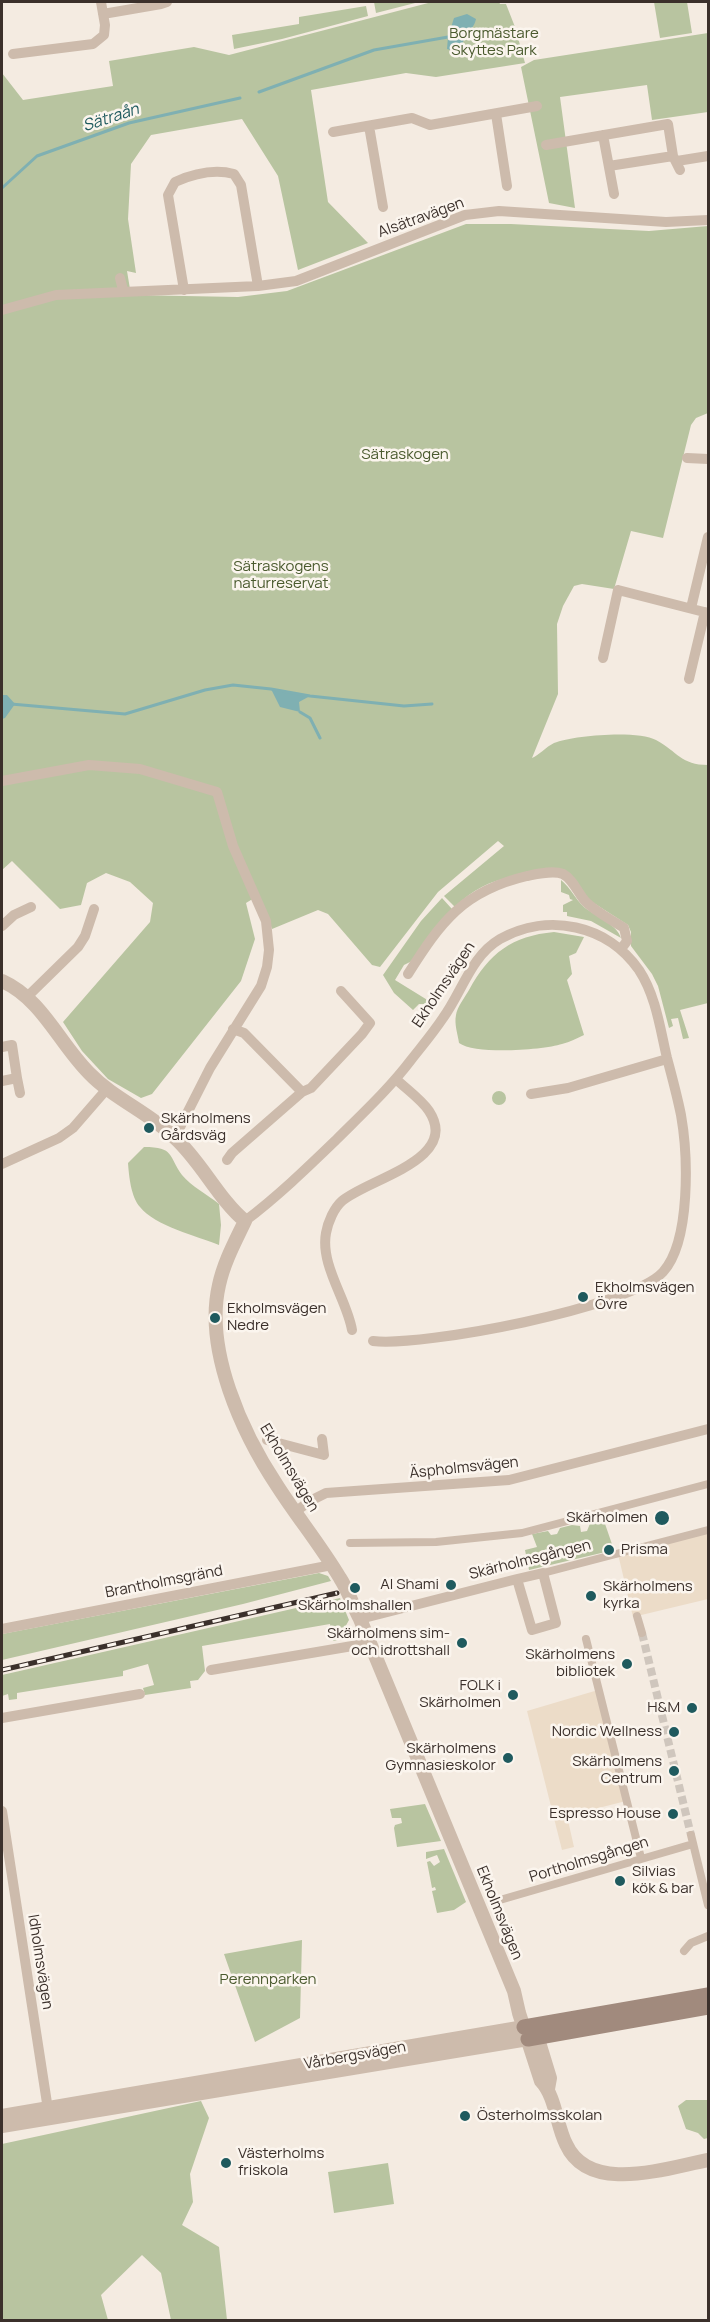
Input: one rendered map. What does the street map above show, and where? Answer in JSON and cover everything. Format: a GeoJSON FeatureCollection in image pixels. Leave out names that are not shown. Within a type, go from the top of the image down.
{"type":"FeatureCollection","features":[{"type":"Feature","properties":{"kind":"main road","name":"Vårbergsvägen"},"geometry":{"type":"LineString","coordinates":[[607,2019],[708,1995]]}},
{"type":"Feature","properties":{"kind":"main road","name":"Vårbergsvägen"},"geometry":{"type":"LineString","coordinates":[[531,2032],[607,2019],[708,2007]]}},
{"type":"Feature","properties":{"kind":"street"},"geometry":{"type":"LineString","coordinates":[[13,54],[93,44],[104,35],[101,2]]}},
{"type":"Feature","properties":{"kind":"street"},"geometry":{"type":"LineString","coordinates":[[103,14],[166,2]]}},
{"type":"Feature","properties":{"kind":"street"},"geometry":{"type":"LineString","coordinates":[[333,132],[412,118],[430,125],[537,106]]}},
{"type":"Feature","properties":{"kind":"street"},"geometry":{"type":"LineString","coordinates":[[496,114],[507,186]]}},
{"type":"Feature","properties":{"kind":"street"},"geometry":{"type":"LineString","coordinates":[[546,145],[668,124],[677,163]]}},
{"type":"Feature","properties":{"kind":"street","name":"Alsätravägen"},"geometry":{"type":"LineString","coordinates":[[369,126],[383,207]]}},
{"type":"Feature","properties":{"kind":"street"},"geometry":{"type":"LineString","coordinates":[[603,135],[614,194]]}},
{"type":"Feature","properties":{"kind":"street"},"geometry":{"type":"LineString","coordinates":[[609,166],[677,163],[708,156]]}},
{"type":"Feature","properties":{"kind":"street"},"geometry":{"type":"LineString","coordinates":[[184,290],[168,195],[175,182],[186,177],[221,171],[234,174],[241,185],[258,286]]}},
{"type":"Feature","properties":{"kind":"street","name":"Alsätravägen"},"geometry":{"type":"LineString","coordinates":[[2,310],[56,295],[123,290],[184,290],[258,286],[296,281],[465,215],[499,211],[666,222],[708,220]]}},
{"type":"Feature","properties":{"kind":"street"},"geometry":{"type":"LineString","coordinates":[[120,278],[123,290]]}},
{"type":"Feature","properties":{"kind":"street"},"geometry":{"type":"LineString","coordinates":[[687,458],[708,459]]}},
{"type":"Feature","properties":{"kind":"street"},"geometry":{"type":"LineString","coordinates":[[691,608],[708,537]]}},
{"type":"Feature","properties":{"kind":"street"},"geometry":{"type":"LineString","coordinates":[[603,658],[618,590],[706,612],[689,679]]}},
{"type":"Feature","properties":{"kind":"street"},"geometry":{"type":"LineString","coordinates":[[2,781],[88,765],[140,770],[217,792],[233,846],[262,908],[268,936],[267,967],[261,986],[210,1068],[175,1137]]}},
{"type":"Feature","properties":{"kind":"street"},"geometry":{"type":"LineString","coordinates":[[408,974],[433,935],[449,916],[473,897],[503,882],[537,873],[565,875],[587,903],[624,928],[627,941],[621,949]]}},
{"type":"Feature","properties":{"kind":"street"},"geometry":{"type":"LineString","coordinates":[[2,926],[14,915],[31,907]]}},
{"type":"Feature","properties":{"kind":"street"},"geometry":{"type":"LineString","coordinates":[[28,996],[78,947],[85,936],[94,909]]}},
{"type":"Feature","properties":{"kind":"street","name":"Ekholmsvägen"},"geometry":{"type":"LineString","coordinates":[[373,1341],[388,1343],[467,1332],[570,1312],[636,1290],[651,1282],[664,1271],[678,1245],[682,1222],[686,1167],[681,1114],[650,992],[640,972],[621,949],[598,934],[558,924],[519,930],[488,948],[473,966],[444,1017],[396,1079],[308,1166],[245,1221],[232,1247],[218,1287],[215,1318],[218,1346],[231,1393],[248,1434],[271,1476],[341,1579],[360,1619],[516,1996],[524,2006],[541,2080],[548,2089],[566,2145],[573,2158],[586,2167],[604,2174],[623,2175],[708,2160]]}},
{"type":"Feature","properties":{"kind":"street"},"geometry":{"type":"LineString","coordinates":[[2,981],[28,996],[88,1072],[106,1090],[175,1137],[200,1165],[234,1212],[245,1221]]}},
{"type":"Feature","properties":{"kind":"street"},"geometry":{"type":"LineString","coordinates":[[227,1160],[302,1092],[311,1088],[370,1023],[341,991]]}},
{"type":"Feature","properties":{"kind":"street"},"geometry":{"type":"LineString","coordinates":[[233,1029],[244,1033],[302,1092]]}},
{"type":"Feature","properties":{"kind":"street"},"geometry":{"type":"LineString","coordinates":[[2,1047],[12,1045],[20,1093]]}},
{"type":"Feature","properties":{"kind":"street"},"geometry":{"type":"LineString","coordinates":[[531,1094],[568,1088],[667,1059]]}},
{"type":"Feature","properties":{"kind":"street"},"geometry":{"type":"LineString","coordinates":[[2,1081],[17,1078]]}},
{"type":"Feature","properties":{"kind":"street"},"geometry":{"type":"LineString","coordinates":[[352,1330],[330,1266],[325,1236],[329,1221],[341,1201],[411,1164],[425,1153],[436,1130],[428,1109],[396,1079]]}},
{"type":"Feature","properties":{"kind":"street"},"geometry":{"type":"LineString","coordinates":[[2,1164],[59,1138],[73,1128],[106,1090]]}},
{"type":"Feature","properties":{"kind":"street","name":"Äspholmsvägen"},"geometry":{"type":"LineString","coordinates":[[295,1512],[326,1493],[508,1480],[708,1429]]}},
{"type":"Feature","properties":{"kind":"street"},"geometry":{"type":"LineString","coordinates":[[267,1440],[324,1455],[322,1439]]}},
{"type":"Feature","properties":{"kind":"street"},"geometry":{"type":"LineString","coordinates":[[350,1543],[436,1542],[522,1533],[708,1484]]}},
{"type":"Feature","properties":{"kind":"street","name":"Skärholmsgången"},"geometry":{"type":"LineString","coordinates":[[360,1619],[708,1530]]}},
{"type":"Feature","properties":{"kind":"street","name":"Brantholmsgränd"},"geometry":{"type":"LineString","coordinates":[[2,1629],[332,1565]]}},
{"type":"Feature","properties":{"kind":"street"},"geometry":{"type":"LineString","coordinates":[[518,1579],[532,1630],[556,1623],[543,1573]]}},
{"type":"Feature","properties":{"kind":"street"},"geometry":{"type":"LineString","coordinates":[[637,1616],[642,1633]]}},
{"type":"Feature","properties":{"kind":"street"},"geometry":{"type":"LineString","coordinates":[[586,1639],[641,1858]]}},
{"type":"Feature","properties":{"kind":"street"},"geometry":{"type":"LineString","coordinates":[[211,1670],[370,1643]]}},
{"type":"Feature","properties":{"kind":"street"},"geometry":{"type":"LineString","coordinates":[[2,1718],[140,1694]]}},
{"type":"Feature","properties":{"kind":"street","name":"Idholmsvägen"},"geometry":{"type":"LineString","coordinates":[[2,1810],[48,2113]]}},
{"type":"Feature","properties":{"kind":"street","name":"Portholmsgången"},"geometry":{"type":"LineString","coordinates":[[493,1902],[641,1858],[692,1840],[708,1905]]}},
{"type":"Feature","properties":{"kind":"street"},"geometry":{"type":"LineString","coordinates":[[684,1951],[691,1942],[708,1936]]}},
{"type":"Feature","properties":{"kind":"street","name":"Vårbergsvägen"},"geometry":{"type":"LineString","coordinates":[[2,2116],[48,2113],[531,2032]]}},
{"type":"Feature","properties":{"kind":"street","name":"Vårbergsvägen"},"geometry":{"type":"LineString","coordinates":[[2,2126],[48,2113]]}},
{"type":"Feature","properties":{"kind":"green space"},"geometry":{"type":"Polygon","coordinates":[[[374,2],[419,2],[376,13],[374,2]]]}},
{"type":"Feature","properties":{"kind":"green space","name":"Sätraskogens naturreservat"},"geometry":{"type":"Polygon","coordinates":[[[432,2],[499,2],[506,4],[525,63],[436,77],[406,73],[311,90],[328,202],[368,243],[298,270],[278,176],[242,119],[151,135],[131,164],[128,219],[136,273],[127,271],[131,295],[238,297],[287,291],[466,224],[649,231],[708,226],[708,413],[696,418],[691,425],[663,538],[631,531],[614,589],[582,584],[574,586],[563,606],[557,624],[558,694],[532,758],[554,743],[563,740],[621,734],[656,740],[685,760],[708,765],[708,1003],[680,1010],[689,1038],[683,1039],[678,1018],[671,1019],[673,1026],[669,1028],[658,986],[631,946],[631,932],[628,925],[589,900],[570,874],[523,876],[495,881],[469,895],[455,907],[444,896],[504,846],[498,841],[438,892],[380,967],[372,965],[328,914],[318,910],[272,929],[259,895],[246,903],[255,939],[241,981],[152,1094],[141,1098],[108,1079],[82,1051],[63,1022],[150,922],[153,903],[130,882],[106,873],[87,883],[81,905],[60,909],[12,861],[2,870],[2,73],[23,100],[113,86],[109,61],[194,47],[229,55],[432,2]]]}},
{"type":"Feature","properties":{"kind":"green space"},"geometry":{"type":"Polygon","coordinates":[[[654,2],[687,2],[692,33],[660,38],[654,2]]]}},
{"type":"Feature","properties":{"kind":"green space"},"geometry":{"type":"Polygon","coordinates":[[[366,6],[368,16],[234,49],[232,35],[299,24],[299,17],[366,6]]]}},
{"type":"Feature","properties":{"kind":"green space"},"geometry":{"type":"Polygon","coordinates":[[[708,33],[708,112],[652,120],[647,85],[560,97],[575,208],[549,203],[521,67],[534,60],[708,33]]]}},
{"type":"Feature","properties":{"kind":"green space"},"geometry":{"type":"Polygon","coordinates":[[[561,880],[584,907],[610,924],[621,938],[591,921],[567,916],[567,912],[563,912],[563,905],[573,900],[569,895],[561,892],[561,880]]]}},
{"type":"Feature","properties":{"kind":"green space"},"geometry":{"type":"Polygon","coordinates":[[[442,898],[452,909],[412,961],[404,965],[395,980],[429,1001],[428,1004],[419,1004],[413,1010],[394,993],[383,975],[421,921],[442,898]]]}},
{"type":"Feature","properties":{"kind":"green space"},"geometry":{"type":"Polygon","coordinates":[[[554,932],[584,937],[576,953],[569,956],[572,974],[567,980],[584,1035],[562,1044],[525,1049],[479,1049],[459,1043],[455,1022],[457,1012],[485,966],[494,956],[514,942],[554,932]]]}},
{"type":"Feature","properties":{"kind":"green space"},"geometry":{"type":"Polygon","coordinates":[[[499,1091],[504,1093],[506,1098],[504,1103],[499,1105],[494,1103],[492,1098],[494,1093],[499,1091]]]}},
{"type":"Feature","properties":{"kind":"green space"},"geometry":{"type":"Polygon","coordinates":[[[144,1147],[166,1151],[186,1179],[219,1204],[221,1225],[219,1245],[166,1225],[140,1207],[133,1192],[128,1163],[144,1147]]]}},
{"type":"Feature","properties":{"kind":"green space"},"geometry":{"type":"Polygon","coordinates":[[[603,1518],[614,1550],[529,1570],[525,1550],[537,1547],[532,1534],[548,1531],[551,1535],[557,1534],[560,1528],[572,1525],[580,1526],[581,1532],[587,1531],[591,1521],[603,1518]]]}},
{"type":"Feature","properties":{"kind":"green space"},"geometry":{"type":"Polygon","coordinates":[[[319,1573],[328,1576],[331,1581],[243,1604],[2,1660],[2,1634],[319,1573]]]}},
{"type":"Feature","properties":{"kind":"green space"},"geometry":{"type":"Polygon","coordinates":[[[340,1598],[349,1620],[338,1640],[333,1641],[330,1624],[202,1646],[205,1671],[198,1680],[190,1681],[191,1688],[145,1695],[143,1688],[154,1685],[148,1664],[123,1671],[123,1676],[17,1693],[17,1699],[9,1700],[8,1694],[2,1696],[2,1675],[340,1598]]]}},
{"type":"Feature","properties":{"kind":"green space"},"geometry":{"type":"Polygon","coordinates":[[[425,1804],[441,1841],[397,1847],[394,1828],[395,1825],[402,1823],[401,1818],[392,1818],[390,1809],[425,1804]]]}},
{"type":"Feature","properties":{"kind":"green space"},"geometry":{"type":"Polygon","coordinates":[[[444,1849],[466,1902],[454,1910],[437,1913],[432,1891],[436,1890],[435,1887],[432,1888],[427,1862],[430,1861],[434,1866],[440,1862],[437,1855],[426,1859],[426,1852],[444,1849]]]}},
{"type":"Feature","properties":{"kind":"green space","name":"Perennparken"},"geometry":{"type":"Polygon","coordinates":[[[302,1940],[300,2018],[255,2042],[224,1954],[302,1940]]]}},
{"type":"Feature","properties":{"kind":"green space"},"geometry":{"type":"Polygon","coordinates":[[[686,2100],[708,2100],[708,2138],[704,2139],[698,2133],[686,2129],[678,2106],[686,2100]]]}},
{"type":"Feature","properties":{"kind":"green space"},"geometry":{"type":"Polygon","coordinates":[[[201,2101],[209,2118],[190,2174],[193,2202],[182,2225],[219,2247],[227,2320],[171,2320],[161,2273],[142,2255],[101,2295],[108,2320],[2,2320],[2,2144],[201,2101]]]}},
{"type":"Feature","properties":{"kind":"green space"},"geometry":{"type":"Polygon","coordinates":[[[388,2163],[394,2204],[334,2213],[328,2172],[388,2163]]]}},
{"type":"Feature","properties":{"kind":"shaded area"},"geometry":{"type":"Polygon","coordinates":[[[708,1528],[708,1599],[633,1617],[617,1550],[708,1528]]]}},
{"type":"Feature","properties":{"kind":"shaded area"},"geometry":{"type":"Polygon","coordinates":[[[598,1690],[626,1801],[567,1816],[574,1847],[562,1850],[527,1711],[598,1690]]]}},
{"type":"Feature","properties":{"kind":"water"},"geometry":{"type":"Polygon","coordinates":[[[467,14],[476,19],[474,25],[457,52],[447,49],[454,18],[467,14]]]}},
{"type":"Feature","properties":{"kind":"water"},"geometry":{"type":"Polygon","coordinates":[[[271,689],[310,696],[299,702],[300,712],[280,707],[271,689]]]}},
{"type":"Feature","properties":{"kind":"water"},"geometry":{"type":"Polygon","coordinates":[[[2,695],[7,695],[15,704],[2,719],[2,695]]]}},
{"type":"Feature","properties":{"kind":"waterway","name":"Sätraån"},"geometry":{"type":"LineString","coordinates":[[259,92],[374,50],[448,37]]}},
{"type":"Feature","properties":{"kind":"waterway","name":"Sätraån"},"geometry":{"type":"LineString","coordinates":[[2,188],[37,156],[129,123],[240,98]]}},
{"type":"Feature","properties":{"kind":"waterway"},"geometry":{"type":"LineString","coordinates":[[11,704],[125,714],[205,690],[233,685],[404,706],[432,704]]}},
{"type":"Feature","properties":{"kind":"waterway"},"geometry":{"type":"LineString","coordinates":[[300,712],[310,718],[320,738]]}},
{"type":"Feature","properties":{"kind":"tunnel"},"geometry":{"type":"LineString","coordinates":[[642,1633],[691,1835]]}},
{"type":"Feature","properties":{"kind":"railway"},"geometry":{"type":"LineString","coordinates":[[2,1670],[337,1593]]}},
{"type":"Feature","properties":{"kind":"place","name":"Skärholmens Gårdsväg"},"geometry":{"type":"Point","coordinates":[149,1128]}},
{"type":"Feature","properties":{"kind":"place","name":"Ekholmsvägen Övre"},"geometry":{"type":"Point","coordinates":[583,1297]}},
{"type":"Feature","properties":{"kind":"place","name":"Ekholmsvägen Nedre"},"geometry":{"type":"Point","coordinates":[215,1318]}},
{"type":"Feature","properties":{"kind":"place","name":"Skärholmen"},"geometry":{"type":"Point","coordinates":[662,1518]}},
{"type":"Feature","properties":{"kind":"place","name":"Prisma"},"geometry":{"type":"Point","coordinates":[609,1550]}},
{"type":"Feature","properties":{"kind":"place","name":"Al Shami"},"geometry":{"type":"Point","coordinates":[451,1585]}},
{"type":"Feature","properties":{"kind":"place","name":"Skärholmshallen"},"geometry":{"type":"Point","coordinates":[355,1588]}},
{"type":"Feature","properties":{"kind":"place","name":"Skärholmens kyrka"},"geometry":{"type":"Point","coordinates":[591,1596]}},
{"type":"Feature","properties":{"kind":"place","name":"Skärholmens sim- och idrottshall"},"geometry":{"type":"Point","coordinates":[462,1643]}},
{"type":"Feature","properties":{"kind":"place","name":"Skärholmens bibliotek"},"geometry":{"type":"Point","coordinates":[627,1664]}},
{"type":"Feature","properties":{"kind":"place","name":"FOLK i Skärholmen"},"geometry":{"type":"Point","coordinates":[513,1695]}},
{"type":"Feature","properties":{"kind":"place","name":"H&M"},"geometry":{"type":"Point","coordinates":[692,1708]}},
{"type":"Feature","properties":{"kind":"place","name":"Nordic Wellness"},"geometry":{"type":"Point","coordinates":[674,1732]}},
{"type":"Feature","properties":{"kind":"place","name":"Skärholmens Gymnasieskolor"},"geometry":{"type":"Point","coordinates":[508,1758]}},
{"type":"Feature","properties":{"kind":"place","name":"Skärholmens Centrum"},"geometry":{"type":"Point","coordinates":[674,1771]}},
{"type":"Feature","properties":{"kind":"place","name":"Espresso House"},"geometry":{"type":"Point","coordinates":[673,1814]}},
{"type":"Feature","properties":{"kind":"place","name":"Silvias kök & bar"},"geometry":{"type":"Point","coordinates":[620,1881]}},
{"type":"Feature","properties":{"kind":"place","name":"Österholmsskolan"},"geometry":{"type":"Point","coordinates":[465,2116]}},
{"type":"Feature","properties":{"kind":"place","name":"Västerholms friskola"},"geometry":{"type":"Point","coordinates":[226,2163]}},
{"type":"Feature","properties":{"kind":"park label","name":"Borgmästare Skyttes Park"},"geometry":{"type":"Point","coordinates":[494,42]}},
{"type":"Feature","properties":{"kind":"park label","name":"Sätraskogen"},"geometry":{"type":"Point","coordinates":[405,455]}}]}
